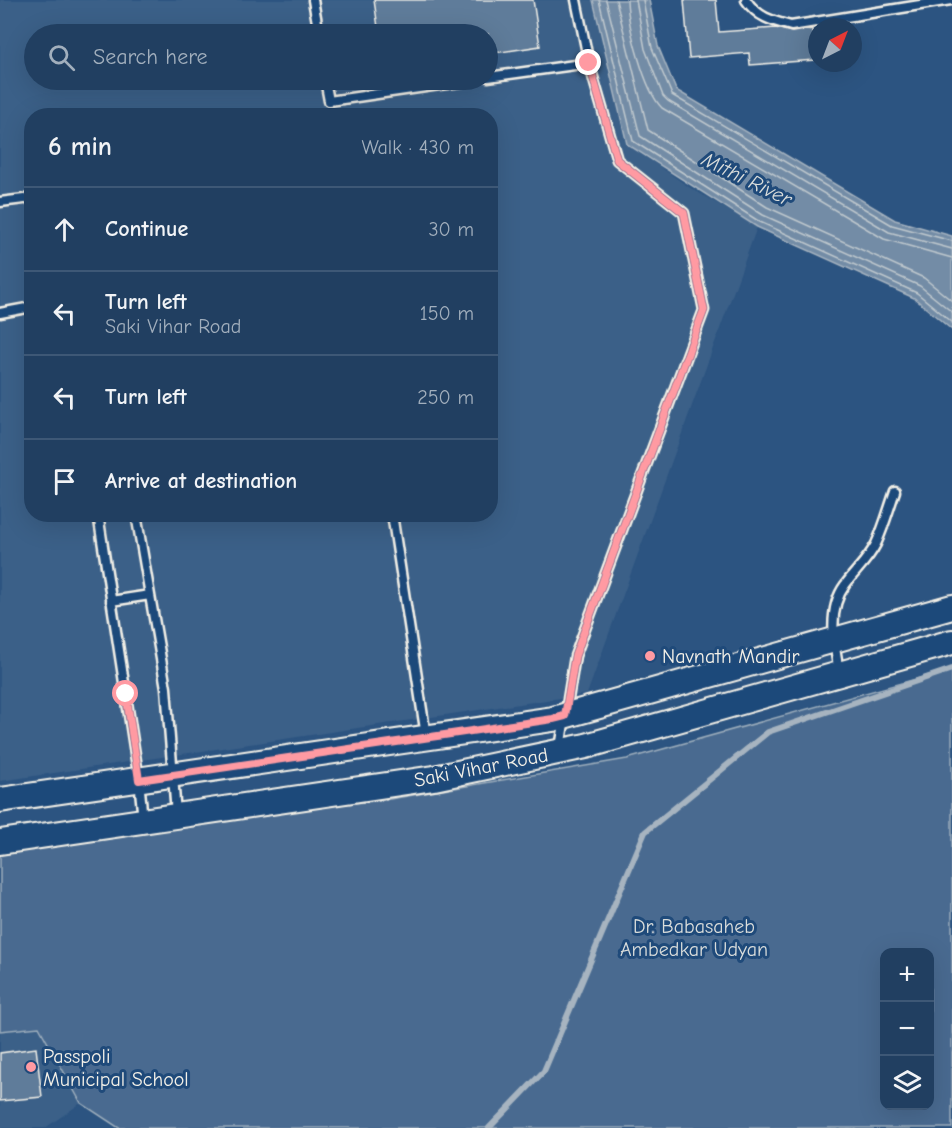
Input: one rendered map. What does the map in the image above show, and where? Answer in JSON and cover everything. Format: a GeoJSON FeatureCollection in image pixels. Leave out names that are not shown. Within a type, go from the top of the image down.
{"type":"FeatureCollection","features":[{"type":"Feature","properties":{"kind":"main road","name":"Saki Vihar Road"},"geometry":{"type":"LineString","coordinates":[[0,800],[553,719],[946,609]]}},
{"type":"Feature","properties":{"kind":"main road"},"geometry":{"type":"LineString","coordinates":[[946,609],[950,642]]}},
{"type":"Feature","properties":{"kind":"main road","name":"Saki Vihar Road"},"geometry":{"type":"LineString","coordinates":[[0,842],[434,778],[559,752],[950,642]]}},
{"type":"Feature","properties":{"kind":"lane"},"geometry":{"type":"LineString","coordinates":[[313,0],[317,24]]}},
{"type":"Feature","properties":{"kind":"lane"},"geometry":{"type":"LineString","coordinates":[[559,752],[575,656],[704,310],[684,213],[617,160],[589,63],[576,0]]}},
{"type":"Feature","properties":{"kind":"lane"},"geometry":{"type":"LineString","coordinates":[[746,0],[752,9],[766,20],[791,26],[951,0]]}},
{"type":"Feature","properties":{"kind":"lane"},"geometry":{"type":"LineString","coordinates":[[498,77],[589,63]]}},
{"type":"Feature","properties":{"kind":"lane"},"geometry":{"type":"LineString","coordinates":[[327,90],[329,101],[405,90]]}},
{"type":"Feature","properties":{"kind":"lane"},"geometry":{"type":"LineString","coordinates":[[0,202],[24,199]]}},
{"type":"Feature","properties":{"kind":"lane"},"geometry":{"type":"LineString","coordinates":[[0,313],[24,308]]}},
{"type":"Feature","properties":{"kind":"lane"},"geometry":{"type":"LineString","coordinates":[[840,674],[833,640],[836,599],[876,544],[895,491]]}},
{"type":"Feature","properties":{"kind":"lane"},"geometry":{"type":"LineString","coordinates":[[100,522],[139,780],[143,821]]}},
{"type":"Feature","properties":{"kind":"lane"},"geometry":{"type":"LineString","coordinates":[[137,522],[166,688],[176,816]]}},
{"type":"Feature","properties":{"kind":"lane"},"geometry":{"type":"LineString","coordinates":[[393,522],[426,737]]}},
{"type":"Feature","properties":{"kind":"lane"},"geometry":{"type":"LineString","coordinates":[[111,601],[150,595]]}},
{"type":"Feature","properties":{"kind":"shaded area"},"geometry":{"type":"Polygon","coordinates":[[[0,0],[593,0],[627,144],[689,187],[757,227],[587,694],[0,781],[0,0]]]}},
{"type":"Feature","properties":{"kind":"shaded area","name":"Passpoli Municipal School"},"geometry":{"type":"Polygon","coordinates":[[[39,1027],[81,1103],[45,1128],[0,1128],[0,1031],[39,1027]]]}},
{"type":"Feature","properties":{"kind":"green space","name":"Dr. Babasaheb Ambedkar Udyan"},"geometry":{"type":"Polygon","coordinates":[[[952,669],[952,1128],[119,1128],[81,1103],[39,1027],[0,1031],[0,839],[384,800],[627,759],[952,669]]]}},
{"type":"Feature","properties":{"kind":"water","name":"Mithi River"},"geometry":{"type":"Polygon","coordinates":[[[593,0],[649,0],[658,46],[676,90],[895,220],[952,236],[952,330],[914,298],[757,227],[627,144],[593,0]]]}},
{"type":"Feature","properties":{"kind":"building"},"geometry":{"type":"Polygon","coordinates":[[[374,0],[533,0],[540,46],[498,52],[498,24],[378,24],[374,0]]]}},
{"type":"Feature","properties":{"kind":"building"},"geometry":{"type":"Polygon","coordinates":[[[684,0],[716,0],[719,32],[776,28],[792,32],[808,30],[808,61],[750,65],[749,53],[689,58],[684,0]]]}},
{"type":"Feature","properties":{"kind":"building"},"geometry":{"type":"Polygon","coordinates":[[[36,1048],[42,1097],[0,1101],[0,1053],[36,1048]]]}},
{"type":"Feature","properties":{"kind":"waterway"},"geometry":{"type":"LineString","coordinates":[[489,1128],[544,1071],[645,832],[768,732],[952,669]]}},
{"type":"Feature","properties":{"kind":"place","name":"Navnath Mandir"},"geometry":{"type":"Point","coordinates":[650,656]}},
{"type":"Feature","properties":{"kind":"place","name":"Passpoli Municipal School"},"geometry":{"type":"Point","coordinates":[31,1067]}},
{"type":"Feature","properties":{"kind":"route"},"geometry":{"type":"LineString","coordinates":[[126,694],[139,780],[565,716],[575,656],[704,310],[684,213],[617,160],[589,63]]}}]}
